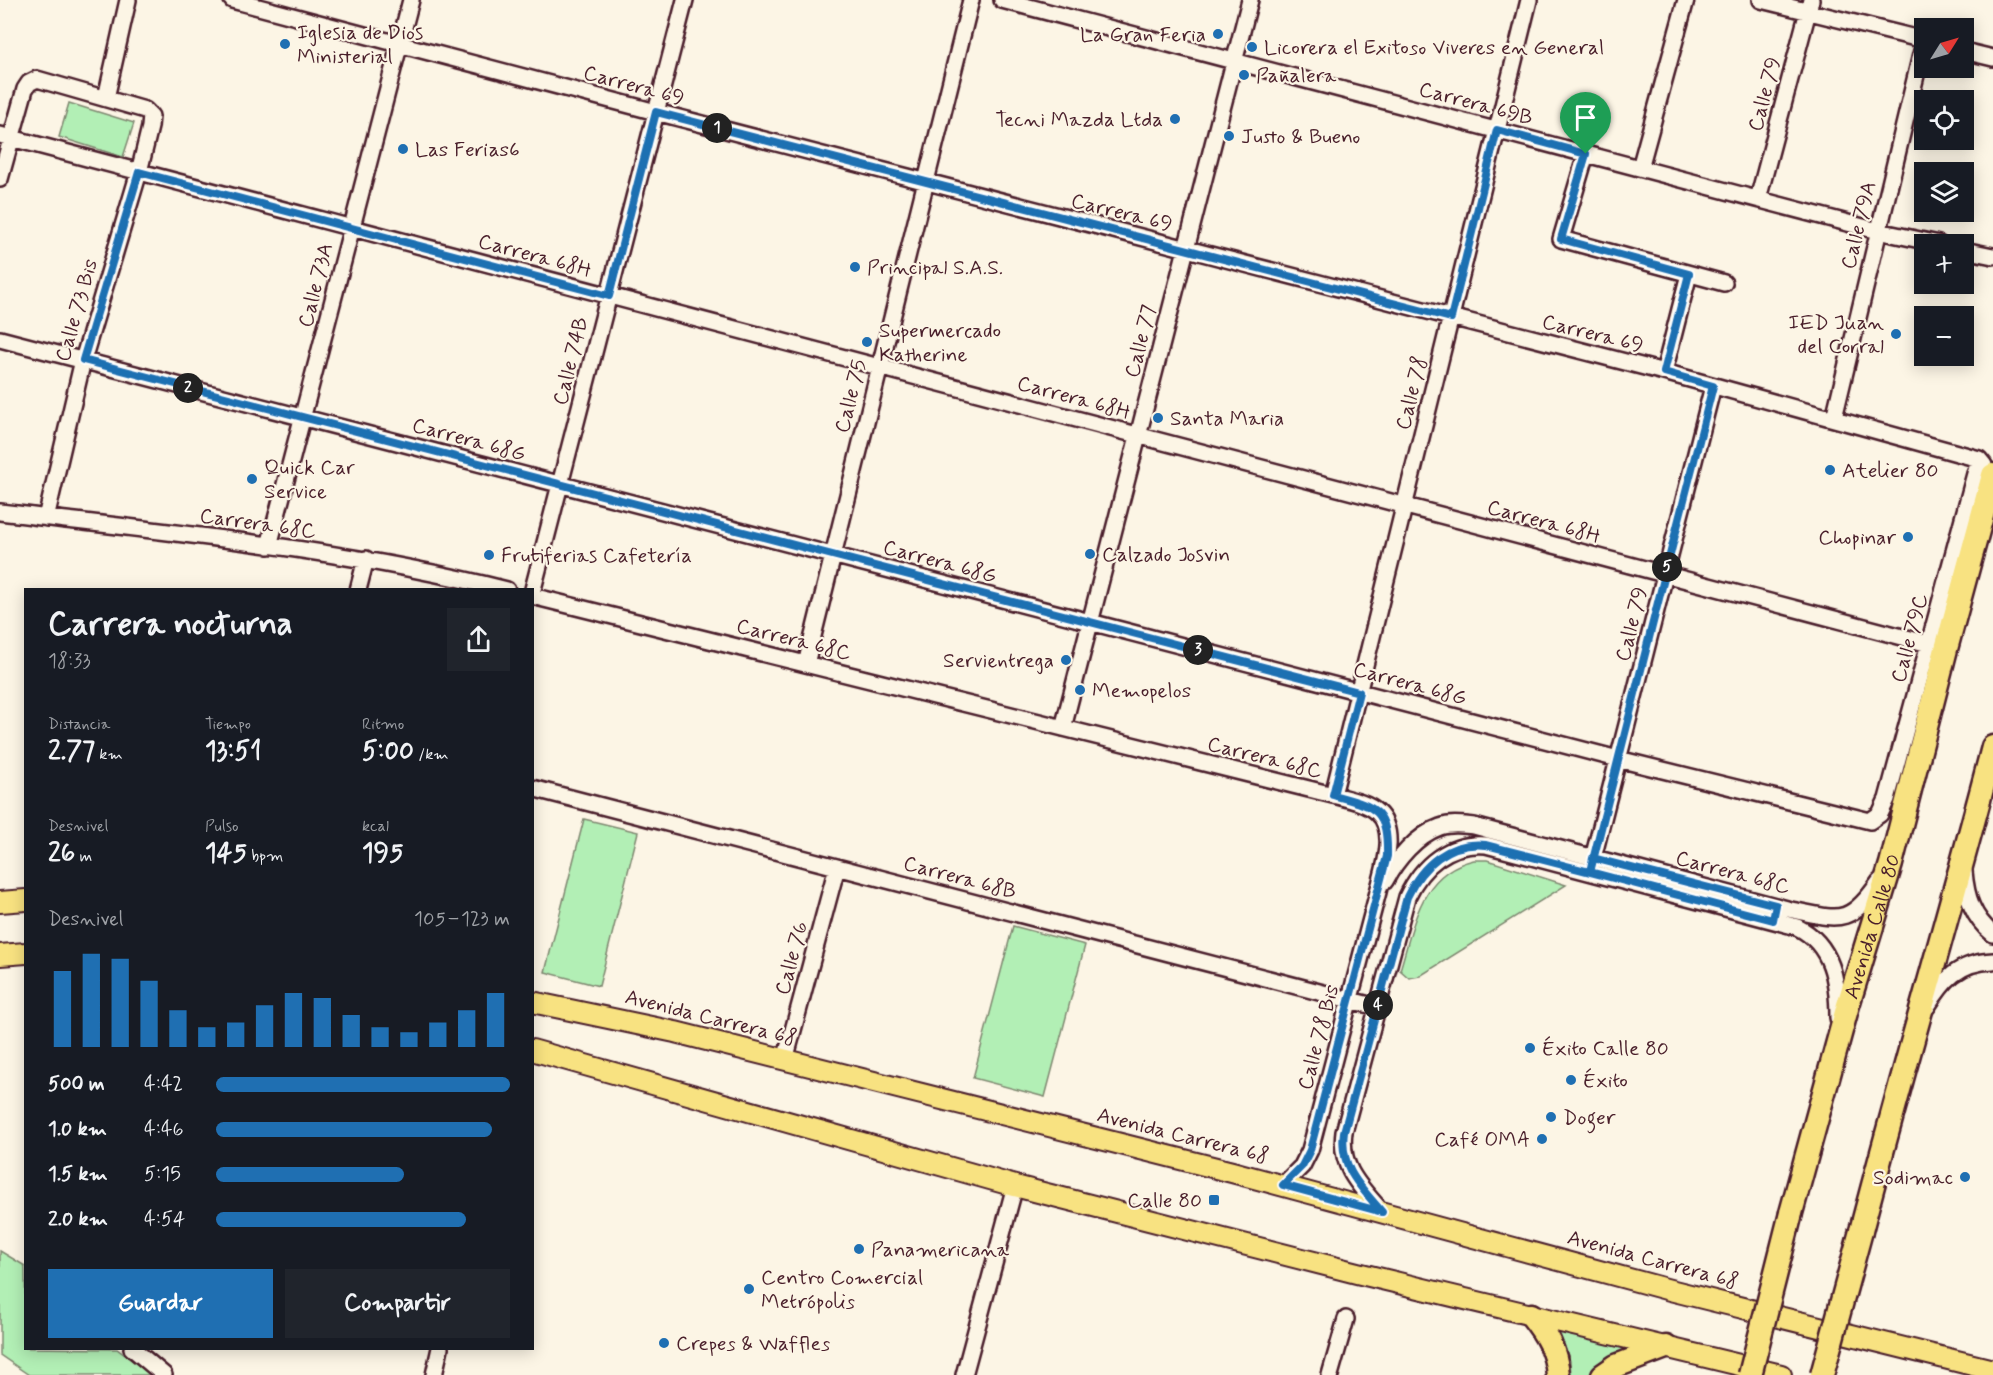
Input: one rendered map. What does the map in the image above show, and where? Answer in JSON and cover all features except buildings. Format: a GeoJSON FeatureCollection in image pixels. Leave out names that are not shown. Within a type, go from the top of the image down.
{"type":"FeatureCollection","features":[{"type":"Feature","properties":{"kind":"highway","name":"Avenida Calle 80"},"geometry":{"type":"LineString","coordinates":[[1750,1375],[1838,1041],[1892,864],[1919,720],[1988,470]]}},
{"type":"Feature","properties":{"kind":"highway"},"geometry":{"type":"LineString","coordinates":[[1822,1375],[1896,1094],[1963,862],[1993,747]]}},
{"type":"Feature","properties":{"kind":"highway"},"geometry":{"type":"LineString","coordinates":[[1531,1316],[1550,1341],[1558,1375]]}},
{"type":"Feature","properties":{"kind":"highway"},"geometry":{"type":"LineString","coordinates":[[1603,1375],[1617,1366],[1666,1347]]}},
{"type":"Feature","properties":{"kind":"main road"},"geometry":{"type":"LineString","coordinates":[[0,955],[24,953]]}},
{"type":"Feature","properties":{"kind":"main road","name":"Avenida Carrera 68"},"geometry":{"type":"LineString","coordinates":[[534,1002],[665,1030],[1283,1185],[1670,1290],[1993,1370]]}},
{"type":"Feature","properties":{"kind":"main road"},"geometry":{"type":"LineString","coordinates":[[534,1051],[1015,1186],[1531,1316],[1781,1375]]}},
{"type":"Feature","properties":{"kind":"street"},"geometry":{"type":"LineString","coordinates":[[0,179],[5,137],[29,83],[37,79],[106,98],[128,0]]}},
{"type":"Feature","properties":{"kind":"street","name":"Carrera 69"},"geometry":{"type":"LineString","coordinates":[[232,0],[925,183],[1664,372],[1834,418],[1988,470]]}},
{"type":"Feature","properties":{"kind":"street","name":"Calle 73A"},"geometry":{"type":"LineString","coordinates":[[269,546],[411,0]]}},
{"type":"Feature","properties":{"kind":"street","name":"Calle 74B"},"geometry":{"type":"LineString","coordinates":[[534,588],[685,0]]}},
{"type":"Feature","properties":{"kind":"street","name":"Calle 75"},"geometry":{"type":"LineString","coordinates":[[806,664],[971,0]]}},
{"type":"Feature","properties":{"kind":"street","name":"Carrera 69B"},"geometry":{"type":"LineString","coordinates":[[1002,0],[1914,239]]}},
{"type":"Feature","properties":{"kind":"street","name":"Calle 77"},"geometry":{"type":"LineString","coordinates":[[1063,728],[1250,0]]}},
{"type":"Feature","properties":{"kind":"street","name":"Calle 78"},"geometry":{"type":"LineString","coordinates":[[1333,795],[1529,0]]}},
{"type":"Feature","properties":{"kind":"street"},"geometry":{"type":"LineString","coordinates":[[1640,168],[1686,0]]}},
{"type":"Feature","properties":{"kind":"street"},"geometry":{"type":"LineString","coordinates":[[1761,0],[1810,6],[1914,38]]}},
{"type":"Feature","properties":{"kind":"street","name":"Calle 79"},"geometry":{"type":"LineString","coordinates":[[1758,199],[1810,6]]}},
{"type":"Feature","properties":{"kind":"street"},"geometry":{"type":"LineString","coordinates":[[1974,53],[1993,58]]}},
{"type":"Feature","properties":{"kind":"street","name":"Calle 79A"},"geometry":{"type":"LineString","coordinates":[[1834,418],[1915,78]]}},
{"type":"Feature","properties":{"kind":"street","name":"Calle 73 Bis"},"geometry":{"type":"LineString","coordinates":[[46,518],[83,360],[139,172],[150,127],[151,116],[145,110],[106,98]]}},
{"type":"Feature","properties":{"kind":"street","name":"Carrera 68H"},"geometry":{"type":"LineString","coordinates":[[5,137],[1929,644]]}},
{"type":"Feature","properties":{"kind":"street"},"geometry":{"type":"LineString","coordinates":[[1586,154],[1561,239],[1724,283]]}},
{"type":"Feature","properties":{"kind":"street"},"geometry":{"type":"LineString","coordinates":[[1974,252],[1993,256]]}},
{"type":"Feature","properties":{"kind":"street"},"geometry":{"type":"LineString","coordinates":[[1664,372],[1689,274]]}},
{"type":"Feature","properties":{"kind":"street","name":"Carrera 68G"},"geometry":{"type":"LineString","coordinates":[[0,339],[1618,759],[1870,821]]}},
{"type":"Feature","properties":{"kind":"street","name":"Calle 79"},"geometry":{"type":"LineString","coordinates":[[1592,865],[1713,386]]}},
{"type":"Feature","properties":{"kind":"street","name":"Calle 79C"},"geometry":{"type":"LineString","coordinates":[[1870,821],[1880,813],[1887,799],[1919,720],[1929,644],[1988,470]]}},
{"type":"Feature","properties":{"kind":"street","name":"Carrera 68C"},"geometry":{"type":"LineString","coordinates":[[0,512],[366,559],[499,588]]}},
{"type":"Feature","properties":{"kind":"street"},"geometry":{"type":"LineString","coordinates":[[359,588],[366,559]]}},
{"type":"Feature","properties":{"kind":"street","name":"Carrera 68C"},"geometry":{"type":"LineString","coordinates":[[534,595],[1366,805],[1385,822],[1388,833],[1387,856],[1378,892]]}},
{"type":"Feature","properties":{"kind":"street","name":"Carrera 68B"},"geometry":{"type":"LineString","coordinates":[[534,789],[1377,1007]]}},
{"type":"Feature","properties":{"kind":"street","name":"Carrera 68C"},"geometry":{"type":"LineString","coordinates":[[1378,892],[1392,868],[1422,837],[1439,827],[1454,824],[1474,826],[1592,865],[1775,913],[1835,918],[1845,916],[1866,902],[1892,864]]}},
{"type":"Feature","properties":{"kind":"street","name":"Carrera 68C"},"geometry":{"type":"LineString","coordinates":[[1377,1007],[1407,897],[1419,874],[1437,858],[1464,845],[1486,845],[1592,865]]}},
{"type":"Feature","properties":{"kind":"street"},"geometry":{"type":"LineString","coordinates":[[1963,862],[1965,883],[1974,913],[1983,926],[1993,934]]}},
{"type":"Feature","properties":{"kind":"street","name":"Calle 76"},"geometry":{"type":"LineString","coordinates":[[784,1060],[837,867]]}},
{"type":"Feature","properties":{"kind":"street","name":"Calle 78 Bis"},"geometry":{"type":"LineString","coordinates":[[1283,1185],[1302,1166],[1307,1157],[1378,892]]}},
{"type":"Feature","properties":{"kind":"street","name":"Carrera 68C"},"geometry":{"type":"LineString","coordinates":[[1775,913],[1813,937],[1829,959],[1837,982],[1838,1041]]}},
{"type":"Feature","properties":{"kind":"street"},"geometry":{"type":"LineString","coordinates":[[1917,1026],[1932,998],[1946,980],[1962,967],[1993,962]]}},
{"type":"Feature","properties":{"kind":"street"},"geometry":{"type":"LineString","coordinates":[[1377,1007],[1342,1145],[1348,1168],[1382,1212]]}},
{"type":"Feature","properties":{"kind":"street"},"geometry":{"type":"LineString","coordinates":[[964,1375],[1015,1186]]}},
{"type":"Feature","properties":{"kind":"street"},"geometry":{"type":"LineString","coordinates":[[1330,1375],[1346,1319]]}},
{"type":"Feature","properties":{"kind":"street"},"geometry":{"type":"LineString","coordinates":[[134,1350],[164,1375]]}},
{"type":"Feature","properties":{"kind":"street"},"geometry":{"type":"LineString","coordinates":[[434,1375],[440,1350]]}},
{"type":"Feature","properties":{"kind":"green space"},"geometry":{"type":"Polygon","coordinates":[[[69,103],[134,123],[123,157],[59,137],[69,103]]]}},
{"type":"Feature","properties":{"kind":"green space"},"geometry":{"type":"Polygon","coordinates":[[[584,819],[638,832],[599,986],[545,972],[584,819]]]}},
{"type":"Feature","properties":{"kind":"green space"},"geometry":{"type":"Polygon","coordinates":[[[1474,860],[1487,860],[1566,885],[1420,976],[1409,978],[1400,970],[1422,903],[1442,876],[1456,866],[1474,860]]]}},
{"type":"Feature","properties":{"kind":"green space"},"geometry":{"type":"Polygon","coordinates":[[[1013,926],[1085,945],[1045,1097],[973,1078],[1013,926]]]}},
{"type":"Feature","properties":{"kind":"green space"},"geometry":{"type":"Polygon","coordinates":[[[0,1251],[24,1265],[24,1350],[118,1350],[151,1375],[29,1375],[0,1355],[0,1251]]]}},
{"type":"Feature","properties":{"kind":"green space"},"geometry":{"type":"Polygon","coordinates":[[[1558,1329],[1641,1350],[1593,1375],[1571,1375],[1570,1361],[1558,1329]]]}},
{"type":"Feature","properties":{"kind":"place","name":"La Gran Feria"},"geometry":{"type":"Point","coordinates":[1218,34]}},
{"type":"Feature","properties":{"kind":"place","name":"Iglesia de Dios Ministerial"},"geometry":{"type":"Point","coordinates":[285,44]}},
{"type":"Feature","properties":{"kind":"place","name":"Licorera el Exitoso Viveres en General"},"geometry":{"type":"Point","coordinates":[1252,47]}},
{"type":"Feature","properties":{"kind":"place","name":"Pañalera"},"geometry":{"type":"Point","coordinates":[1244,75]}},
{"type":"Feature","properties":{"kind":"place","name":"Tecni Mazda Ltda"},"geometry":{"type":"Point","coordinates":[1175,119]}},
{"type":"Feature","properties":{"kind":"place","name":"Justo & Bueno"},"geometry":{"type":"Point","coordinates":[1229,136]}},
{"type":"Feature","properties":{"kind":"place","name":"Las Ferias6"},"geometry":{"type":"Point","coordinates":[403,149]}},
{"type":"Feature","properties":{"kind":"place","name":"Principal S.A.S."},"geometry":{"type":"Point","coordinates":[855,267]}},
{"type":"Feature","properties":{"kind":"place","name":"IED Juan del Corral"},"geometry":{"type":"Point","coordinates":[1896,334]}},
{"type":"Feature","properties":{"kind":"place","name":"Supermercado Katherine"},"geometry":{"type":"Point","coordinates":[867,342]}},
{"type":"Feature","properties":{"kind":"place","name":"Santa Maria"},"geometry":{"type":"Point","coordinates":[1158,418]}},
{"type":"Feature","properties":{"kind":"place","name":"Atelier 80"},"geometry":{"type":"Point","coordinates":[1830,470]}},
{"type":"Feature","properties":{"kind":"place","name":"Quick Car Service"},"geometry":{"type":"Point","coordinates":[252,479]}},
{"type":"Feature","properties":{"kind":"place","name":"Chopinar"},"geometry":{"type":"Point","coordinates":[1908,537]}},
{"type":"Feature","properties":{"kind":"place","name":"Calzado Josvin"},"geometry":{"type":"Point","coordinates":[1090,554]}},
{"type":"Feature","properties":{"kind":"place","name":"Frutiferias Cafetería"},"geometry":{"type":"Point","coordinates":[489,555]}},
{"type":"Feature","properties":{"kind":"place","name":"Servientrega"},"geometry":{"type":"Point","coordinates":[1066,660]}},
{"type":"Feature","properties":{"kind":"place","name":"Memopelos"},"geometry":{"type":"Point","coordinates":[1080,690]}},
{"type":"Feature","properties":{"kind":"place","name":"Éxito Calle 80"},"geometry":{"type":"Point","coordinates":[1530,1048]}},
{"type":"Feature","properties":{"kind":"place","name":"Éxito"},"geometry":{"type":"Point","coordinates":[1571,1080]}},
{"type":"Feature","properties":{"kind":"place","name":"Doger"},"geometry":{"type":"Point","coordinates":[1551,1117]}},
{"type":"Feature","properties":{"kind":"place","name":"Café OMA"},"geometry":{"type":"Point","coordinates":[1542,1139]}},
{"type":"Feature","properties":{"kind":"place","name":"Sodimac"},"geometry":{"type":"Point","coordinates":[1965,1177]}},
{"type":"Feature","properties":{"kind":"place","name":"Calle 80"},"geometry":{"type":"Point","coordinates":[1214,1200]}},
{"type":"Feature","properties":{"kind":"place","name":"Panamericana"},"geometry":{"type":"Point","coordinates":[859,1249]}},
{"type":"Feature","properties":{"kind":"place","name":"Centro Comercial Metrópolis"},"geometry":{"type":"Point","coordinates":[749,1289]}},
{"type":"Feature","properties":{"kind":"place","name":"Crepes & Waffles"},"geometry":{"type":"Point","coordinates":[664,1343]}},
{"type":"Feature","properties":{"kind":"route"},"geometry":{"type":"LineString","coordinates":[[1586,154],[1497,130],[1451,318],[656,112],[609,296],[139,172],[83,360],[1359,692],[1333,795],[1366,805],[1385,822],[1388,833],[1387,856],[1310,1150],[1302,1166],[1283,1185],[1382,1212],[1361,1188],[1348,1168],[1342,1145],[1344,1132],[1407,897],[1419,874],[1437,858],[1450,850],[1475,844],[1590,872],[1593,858],[1776,905],[1773,920],[1590,872],[1593,858],[1618,759],[1713,386],[1664,372],[1689,274],[1561,239],[1586,154]]}}]}
